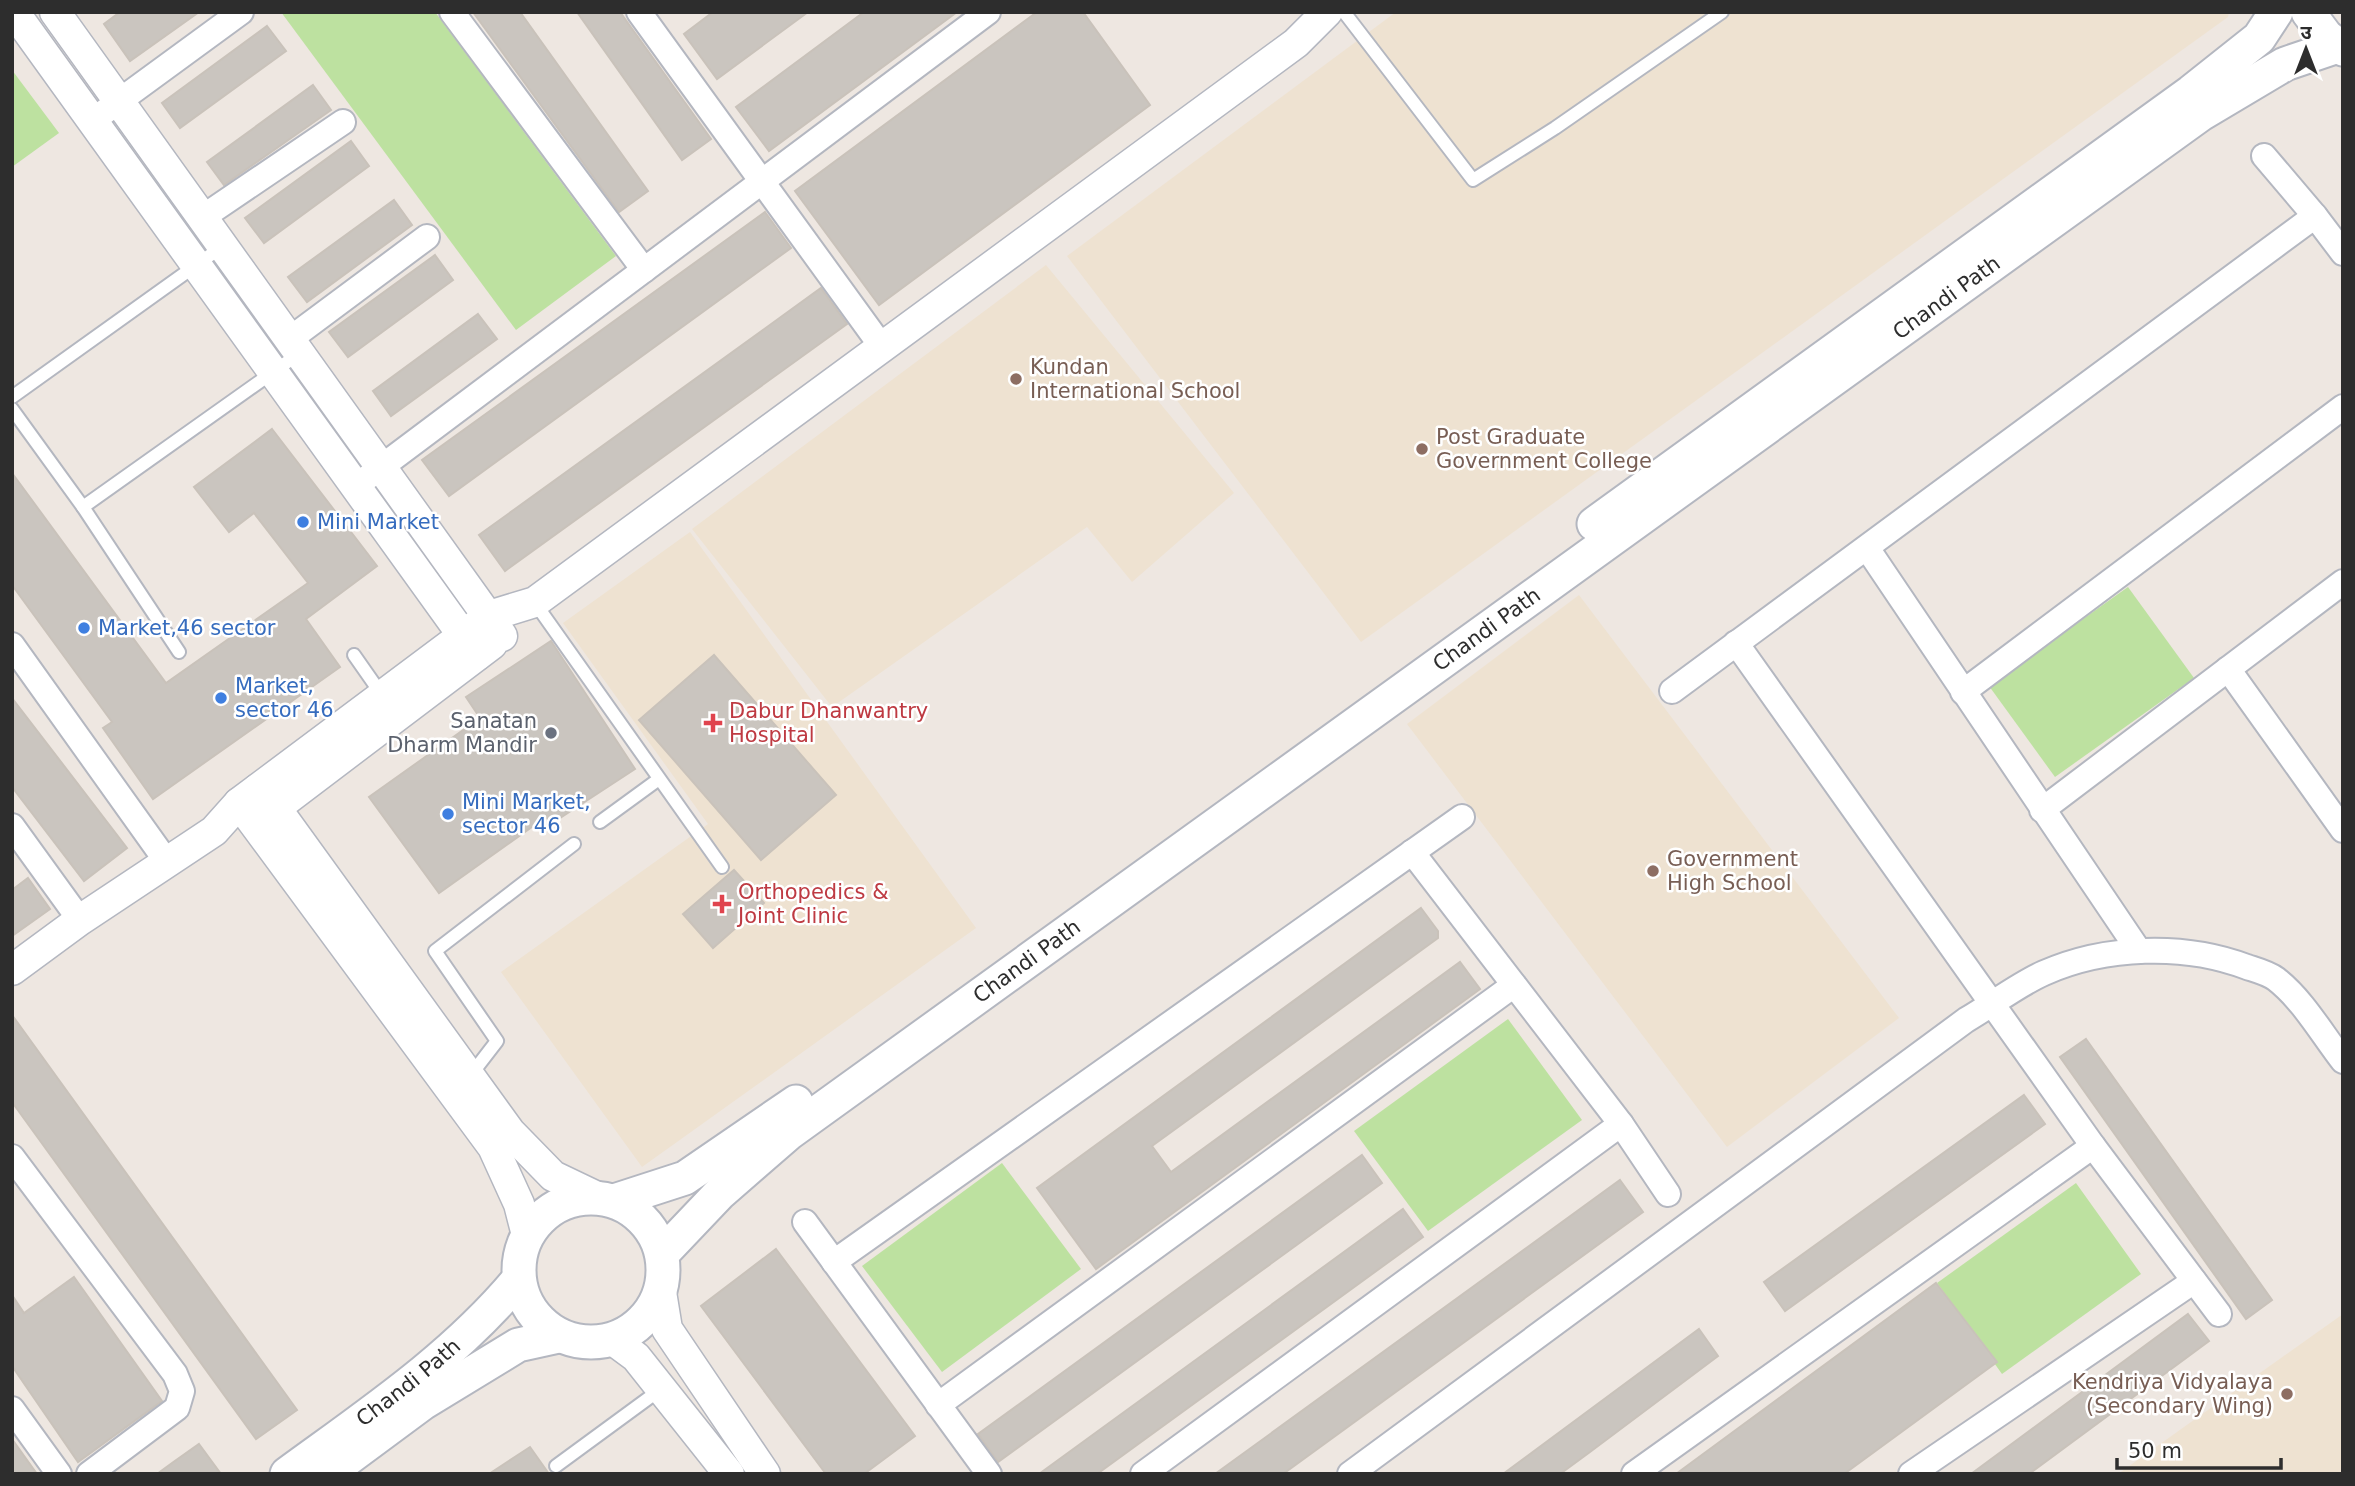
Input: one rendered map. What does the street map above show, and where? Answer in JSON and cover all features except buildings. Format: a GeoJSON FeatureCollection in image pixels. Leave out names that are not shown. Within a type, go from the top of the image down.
{"type":"FeatureCollection","features":[{"type":"Feature","properties":{"kind":"main road","name":"Chandi Path"},"geometry":{"type":"LineString","coordinates":[[606,1199],[685,1178],[772,1119],[2191,92],[2259,38],[2276,12]]}},
{"type":"Feature","properties":{"kind":"main road"},"geometry":{"type":"LineString","coordinates":[[2308,12],[2341,48]]}},
{"type":"Feature","properties":{"kind":"main road","name":"Chandi Path"},"geometry":{"type":"LineString","coordinates":[[662,1254],[720,1193],[789,1133],[2190,122],[2285,64],[2341,48]]}},
{"type":"Feature","properties":{"kind":"main road"},"geometry":{"type":"LineString","coordinates":[[606,1199],[629,1208],[648,1225],[662,1254],[661,1292],[653,1308],[636,1327],[612,1340],[582,1342],[559,1336],[533,1315],[518,1280],[518,1262],[527,1235],[545,1213],[571,1200],[606,1199]]}},
{"type":"Feature","properties":{"kind":"main road","name":"Chandi Path"},"geometry":{"type":"LineString","coordinates":[[287,1474],[414,1383],[485,1319],[518,1280]]}},
{"type":"Feature","properties":{"kind":"main road","name":"Chandi Path"},"geometry":{"type":"LineString","coordinates":[[327,1474],[424,1403],[519,1345],[559,1336]]}},
{"type":"Feature","properties":{"kind":"street"},"geometry":{"type":"LineString","coordinates":[[14,12],[470,645]]}},
{"type":"Feature","properties":{"kind":"street"},"geometry":{"type":"LineString","coordinates":[[55,12],[496,626]]}},
{"type":"Feature","properties":{"kind":"street"},"geometry":{"type":"LineString","coordinates":[[92,121],[241,12]]}},
{"type":"Feature","properties":{"kind":"street"},"geometry":{"type":"LineString","coordinates":[[452,12],[645,270]]}},
{"type":"Feature","properties":{"kind":"street"},"geometry":{"type":"LineString","coordinates":[[356,486],[988,12]]}},
{"type":"Feature","properties":{"kind":"street"},"geometry":{"type":"LineString","coordinates":[[12,970],[80,920],[214,831],[257,806],[470,645],[1296,43],[1327,12]]}},
{"type":"Feature","properties":{"kind":"street"},"geometry":{"type":"LineString","coordinates":[[648,15],[762,181],[882,347]]}},
{"type":"Feature","properties":{"kind":"street"},"geometry":{"type":"LineString","coordinates":[[203,217],[343,122]]}},
{"type":"Feature","properties":{"kind":"street"},"geometry":{"type":"LineString","coordinates":[[2264,156],[2343,253]]}},
{"type":"Feature","properties":{"kind":"street"},"geometry":{"type":"LineString","coordinates":[[1672,691],[2315,216]]}},
{"type":"Feature","properties":{"kind":"street"},"geometry":{"type":"LineString","coordinates":[[295,346],[427,237]]}},
{"type":"Feature","properties":{"kind":"street"},"geometry":{"type":"LineString","coordinates":[[1963,692],[2343,407]]}},
{"type":"Feature","properties":{"kind":"street"},"geometry":{"type":"LineString","coordinates":[[1867,548],[2139,951]]}},
{"type":"Feature","properties":{"kind":"street"},"geometry":{"type":"LineString","coordinates":[[2042,810],[2343,582]]}},
{"type":"Feature","properties":{"kind":"street"},"geometry":{"type":"LineString","coordinates":[[1737,643],[2093,1146],[2219,1314]]}},
{"type":"Feature","properties":{"kind":"street"},"geometry":{"type":"LineString","coordinates":[[12,645],[167,862]]}},
{"type":"Feature","properties":{"kind":"street"},"geometry":{"type":"LineString","coordinates":[[257,806],[383,695],[470,645]]}},
{"type":"Feature","properties":{"kind":"street"},"geometry":{"type":"LineString","coordinates":[[2228,669],[2339,816]]}},
{"type":"Feature","properties":{"kind":"street"},"geometry":{"type":"LineString","coordinates":[[257,806],[470,1076],[510,1132],[553,1176],[606,1199]]}},
{"type":"Feature","properties":{"kind":"street"},"geometry":{"type":"LineString","coordinates":[[257,806],[493,1147],[519,1204],[527,1235]]}},
{"type":"Feature","properties":{"kind":"street"},"geometry":{"type":"LineString","coordinates":[[834,1262],[1462,817]]}},
{"type":"Feature","properties":{"kind":"street"},"geometry":{"type":"LineString","coordinates":[[12,827],[80,920]]}},
{"type":"Feature","properties":{"kind":"street"},"geometry":{"type":"LineString","coordinates":[[1412,852],[1621,1124],[1668,1194]]}},
{"type":"Feature","properties":{"kind":"street"},"geometry":{"type":"LineString","coordinates":[[1350,1474],[1955,1028],[2044,973],[2117,952],[2199,952],[2274,977],[2294,996],[2343,1061]]}},
{"type":"Feature","properties":{"kind":"street"},"geometry":{"type":"LineString","coordinates":[[938,1405],[1514,985]]}},
{"type":"Feature","properties":{"kind":"street"},"geometry":{"type":"LineString","coordinates":[[1143,1474],[1621,1124]]}},
{"type":"Feature","properties":{"kind":"street"},"geometry":{"type":"LineString","coordinates":[[1633,1474],[2093,1146]]}},
{"type":"Feature","properties":{"kind":"street"},"geometry":{"type":"LineString","coordinates":[[17,1172],[175,1374],[181,1391],[177,1408],[89,1474]]}},
{"type":"Feature","properties":{"kind":"street"},"geometry":{"type":"LineString","coordinates":[[805,1222],[989,1474]]}},
{"type":"Feature","properties":{"kind":"street"},"geometry":{"type":"LineString","coordinates":[[1911,1474],[2194,1282]]}},
{"type":"Feature","properties":{"kind":"street"},"geometry":{"type":"LineString","coordinates":[[661,1292],[667,1329],[765,1474]]}},
{"type":"Feature","properties":{"kind":"street"},"geometry":{"type":"LineString","coordinates":[[612,1340],[636,1357],[729,1474]]}},
{"type":"Feature","properties":{"kind":"street"},"geometry":{"type":"LineString","coordinates":[[12,1409],[59,1474]]}},
{"type":"Feature","properties":{"kind":"lane"},"geometry":{"type":"LineString","coordinates":[[1344,12],[1473,180],[1555,128],[1721,12]]}},
{"type":"Feature","properties":{"kind":"lane"},"geometry":{"type":"LineString","coordinates":[[12,397],[223,246]]}},
{"type":"Feature","properties":{"kind":"lane"},"geometry":{"type":"LineString","coordinates":[[83,507],[273,372],[295,346]]}},
{"type":"Feature","properties":{"kind":"lane"},"geometry":{"type":"LineString","coordinates":[[12,409],[83,507],[179,652]]}},
{"type":"Feature","properties":{"kind":"lane"},"geometry":{"type":"LineString","coordinates":[[527,606],[659,779],[722,867]]}},
{"type":"Feature","properties":{"kind":"lane"},"geometry":{"type":"LineString","coordinates":[[354,655],[383,695]]}},
{"type":"Feature","properties":{"kind":"lane"},"geometry":{"type":"LineString","coordinates":[[600,822],[659,779]]}},
{"type":"Feature","properties":{"kind":"lane"},"geometry":{"type":"LineString","coordinates":[[470,1076],[497,1041],[435,951],[574,844]]}},
{"type":"Feature","properties":{"kind":"lane"},"geometry":{"type":"LineString","coordinates":[[556,1466],[662,1389]]}},
{"type":"Feature","properties":{"kind":"shaded area","name":"Post Graduate Government College"},"geometry":{"type":"Polygon","coordinates":[[[1396,12],[2229,12],[2228,17],[1361,642],[1067,256],[1396,12]]]}},
{"type":"Feature","properties":{"kind":"shaded area","name":"Kundan International School"},"geometry":{"type":"Polygon","coordinates":[[[1046,265],[1234,493],[1132,582],[1087,527],[832,707],[692,529],[1046,265]]]}},
{"type":"Feature","properties":{"kind":"shaded area"},"geometry":{"type":"Polygon","coordinates":[[[690,532],[976,928],[642,1167],[501,972],[708,824],[563,623],[690,532]]]}},
{"type":"Feature","properties":{"kind":"shaded area","name":"Government High School"},"geometry":{"type":"Polygon","coordinates":[[[1579,595],[1899,1018],[1727,1147],[1407,724],[1579,595]]]}},
{"type":"Feature","properties":{"kind":"shaded area","name":"Kendriya Vidyalaya (Secondary Wing)"},"geometry":{"type":"Polygon","coordinates":[[[2343,1314],[2343,1474],[2118,1474],[2343,1314]]]}},
{"type":"Feature","properties":{"kind":"green space"},"geometry":{"type":"Polygon","coordinates":[[[281,12],[435,12],[616,256],[516,330],[281,12]]]}},
{"type":"Feature","properties":{"kind":"green space"},"geometry":{"type":"Polygon","coordinates":[[[12,70],[59,133],[12,167],[12,70]]]}},
{"type":"Feature","properties":{"kind":"green space"},"geometry":{"type":"Polygon","coordinates":[[[2128,587],[2194,678],[2055,777],[1989,686],[2128,587]]]}},
{"type":"Feature","properties":{"kind":"green space"},"geometry":{"type":"Polygon","coordinates":[[[1508,1019],[1582,1120],[1428,1231],[1354,1131],[1508,1019]]]}},
{"type":"Feature","properties":{"kind":"green space"},"geometry":{"type":"Polygon","coordinates":[[[1002,1163],[1081,1269],[942,1372],[862,1266],[1002,1163]]]}},
{"type":"Feature","properties":{"kind":"green space"},"geometry":{"type":"Polygon","coordinates":[[[2076,1183],[2141,1274],[2002,1374],[1937,1283],[2076,1183]]]}},
{"type":"Feature","properties":{"kind":"place","name":"Kundan International School"},"geometry":{"type":"Point","coordinates":[1016,379]}},
{"type":"Feature","properties":{"kind":"place","name":"Post Graduate Government College"},"geometry":{"type":"Point","coordinates":[1422,449]}},
{"type":"Feature","properties":{"kind":"place","name":"Mini Market"},"geometry":{"type":"Point","coordinates":[303,522]}},
{"type":"Feature","properties":{"kind":"place","name":"Market,46 sector"},"geometry":{"type":"Point","coordinates":[84,628]}},
{"type":"Feature","properties":{"kind":"place","name":"Market, sector 46"},"geometry":{"type":"Point","coordinates":[221,698]}},
{"type":"Feature","properties":{"kind":"place","name":"Dabur Dhanwantry Hospital"},"geometry":{"type":"Point","coordinates":[713,723]}},
{"type":"Feature","properties":{"kind":"place","name":"Sanatan Dharm Mandir"},"geometry":{"type":"Point","coordinates":[551,733]}},
{"type":"Feature","properties":{"kind":"place","name":"Mini Market, sector 46"},"geometry":{"type":"Point","coordinates":[448,814]}},
{"type":"Feature","properties":{"kind":"place","name":"Government High School"},"geometry":{"type":"Point","coordinates":[1653,871]}},
{"type":"Feature","properties":{"kind":"place","name":"Orthopedics & Joint Clinic"},"geometry":{"type":"Point","coordinates":[722,904]}},
{"type":"Feature","properties":{"kind":"place","name":"Kendriya Vidyalaya (Secondary Wing)"},"geometry":{"type":"Point","coordinates":[2287,1394]}}]}
